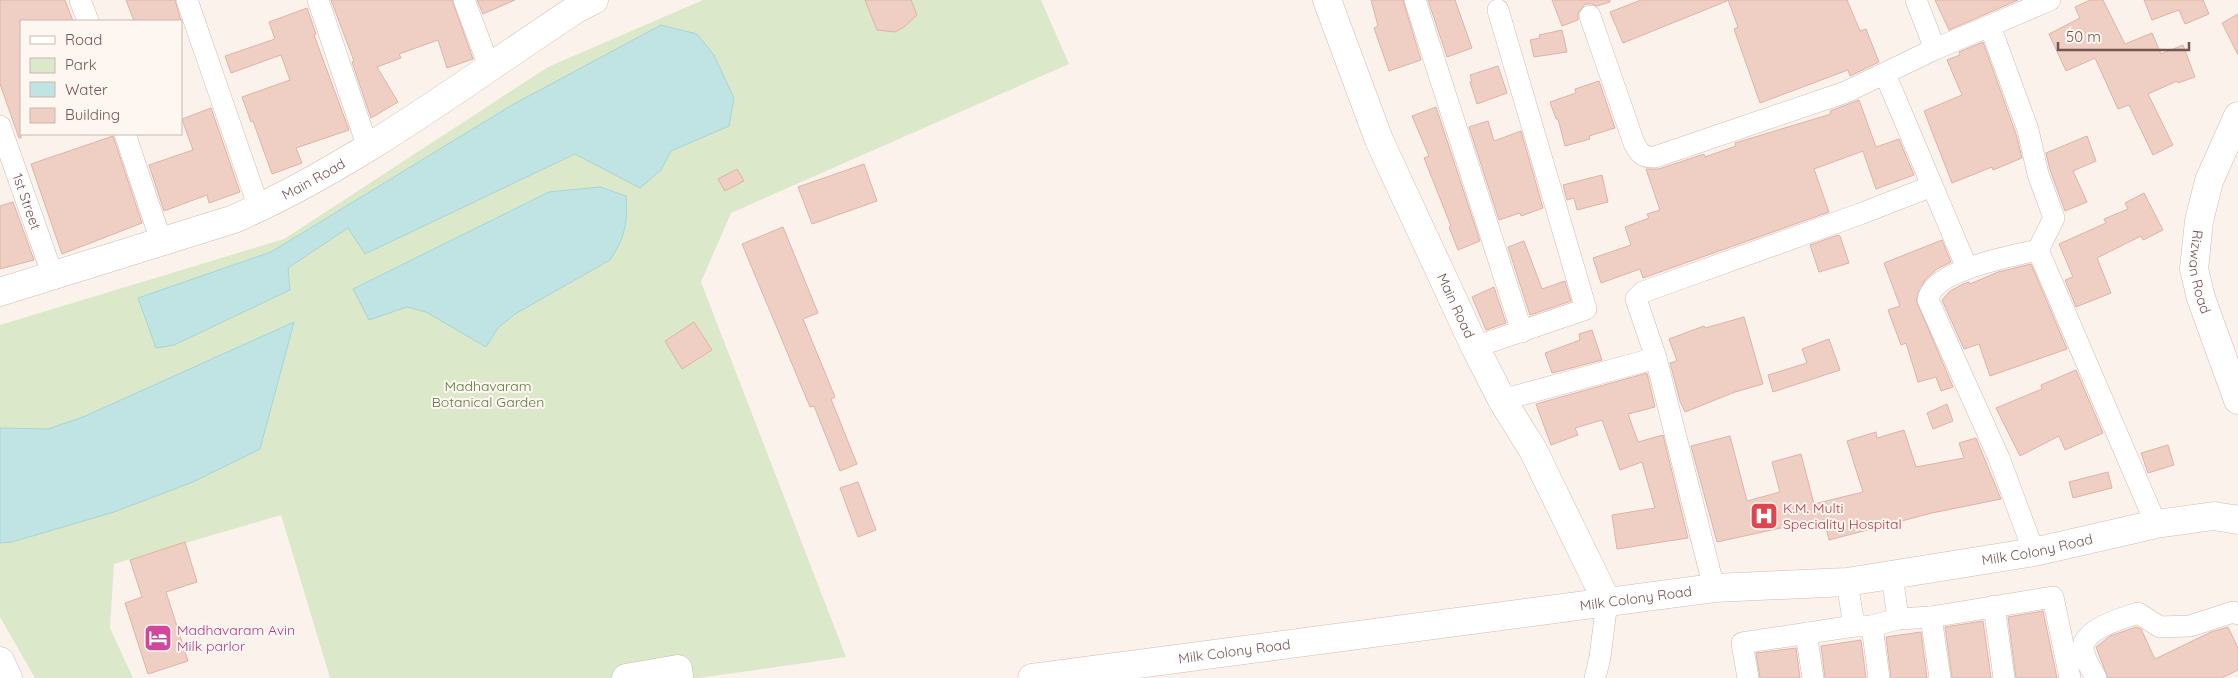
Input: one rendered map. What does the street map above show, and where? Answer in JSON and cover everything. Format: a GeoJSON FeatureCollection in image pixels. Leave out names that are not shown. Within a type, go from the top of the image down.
{"type":"FeatureCollection","features":[{"type":"Feature","properties":{"kind":"street"},"geometry":{"type":"LineString","coordinates":[[80,0],[88,20]]}},
{"type":"Feature","properties":{"kind":"street"},"geometry":{"type":"LineString","coordinates":[[187,0],[259,208]]}},
{"type":"Feature","properties":{"kind":"street"},"geometry":{"type":"LineString","coordinates":[[318,0],[368,148]]}},
{"type":"Feature","properties":{"kind":"street"},"geometry":{"type":"LineString","coordinates":[[464,0],[489,66]]}},
{"type":"Feature","properties":{"kind":"street","name":"Main Road"},"geometry":{"type":"LineString","coordinates":[[0,292],[234,219],[259,208],[329,173],[576,9],[594,0]]}},
{"type":"Feature","properties":{"kind":"street","name":"Main Road"},"geometry":{"type":"LineString","coordinates":[[1328,0],[1379,140],[1475,347],[1502,400],[1532,450],[1607,602]]}},
{"type":"Feature","properties":{"kind":"street"},"geometry":{"type":"LineString","coordinates":[[1415,0],[1522,332]]}},
{"type":"Feature","properties":{"kind":"street"},"geometry":{"type":"LineString","coordinates":[[1916,0],[1935,49]]}},
{"type":"Feature","properties":{"kind":"street"},"geometry":{"type":"LineString","coordinates":[[1590,16],[1634,143],[1638,151],[1648,157],[1655,157],[1821,101],[1990,26],[2025,5],[2050,0]]}},
{"type":"Feature","properties":{"kind":"street"},"geometry":{"type":"LineString","coordinates":[[1475,347],[1586,309],[1498,10]]}},
{"type":"Feature","properties":{"kind":"street"},"geometry":{"type":"LineString","coordinates":[[1990,26],[2028,130],[2038,174],[2054,218],[2038,250],[1967,268],[1936,286],[1929,294],[1928,300],[1999,458],[2034,552]]}},
{"type":"Feature","properties":{"kind":"street"},"geometry":{"type":"LineString","coordinates":[[1885,74],[1967,268]]}},
{"type":"Feature","properties":{"kind":"street","name":"Rizwan Road"},"geometry":{"type":"LineString","coordinates":[[2235,382],[2201,298],[2194,269],[2199,221],[2209,181],[2238,116]]}},
{"type":"Feature","properties":{"kind":"street","name":"1st Street"},"geometry":{"type":"LineString","coordinates":[[0,126],[52,276]]}},
{"type":"Feature","properties":{"kind":"street"},"geometry":{"type":"LineString","coordinates":[[126,135],[161,241]]}},
{"type":"Feature","properties":{"kind":"street"},"geometry":{"type":"LineString","coordinates":[[1714,588],[1656,358],[1636,299],[1639,294],[1932,186]]}},
{"type":"Feature","properties":{"kind":"street"},"geometry":{"type":"LineString","coordinates":[[2038,250],[2156,524]]}},
{"type":"Feature","properties":{"kind":"street"},"geometry":{"type":"LineString","coordinates":[[1502,400],[1656,358]]}},
{"type":"Feature","properties":{"kind":"street","name":"Milk Colony Road"},"geometry":{"type":"LineString","coordinates":[[1032,678],[1714,588],[1847,582],[2034,552],[2156,524],[2214,516],[2238,520]]}},
{"type":"Feature","properties":{"kind":"street"},"geometry":{"type":"LineString","coordinates":[[1892,574],[1898,620]]}},
{"type":"Feature","properties":{"kind":"street"},"geometry":{"type":"LineString","coordinates":[[1847,582],[1879,678]]}},
{"type":"Feature","properties":{"kind":"street"},"geometry":{"type":"LineString","coordinates":[[1748,678],[1742,643],[1898,620],[1931,617],[2053,597],[2070,678]]}},
{"type":"Feature","properties":{"kind":"street"},"geometry":{"type":"LineString","coordinates":[[1595,678],[1600,657],[1607,602]]}},
{"type":"Feature","properties":{"kind":"street"},"geometry":{"type":"LineString","coordinates":[[1994,606],[2004,678]]}},
{"type":"Feature","properties":{"kind":"street"},"geometry":{"type":"LineString","coordinates":[[2096,678],[2083,651],[2084,644],[2087,636],[2117,619],[2138,614],[2160,627],[2190,626],[2234,612],[2238,614]]}},
{"type":"Feature","properties":{"kind":"street"},"geometry":{"type":"LineString","coordinates":[[1931,617],[1940,678]]}},
{"type":"Feature","properties":{"kind":"street"},"geometry":{"type":"LineString","coordinates":[[1806,633],[1813,678]]}},
{"type":"Feature","properties":{"kind":"street"},"geometry":{"type":"LineString","coordinates":[[0,661],[8,678]]}},
{"type":"Feature","properties":{"kind":"street"},"geometry":{"type":"LineString","coordinates":[[626,678],[678,669],[679,678]]}},
{"type":"Feature","properties":{"kind":"green space","name":"Madhavaram Botanical Garden"},"geometry":{"type":"Polygon","coordinates":[[[703,0],[1041,0],[1069,64],[731,213],[701,282],[846,657],[699,678],[330,678],[281,515],[114,564],[110,628],[133,678],[35,678],[0,617],[0,325],[284,239],[548,67],[703,0]]]}},
{"type":"Feature","properties":{"kind":"water"},"geometry":{"type":"Polygon","coordinates":[[[661,25],[697,34],[714,55],[734,98],[729,126],[671,151],[661,170],[640,188],[575,154],[365,254],[348,228],[288,268],[290,290],[174,345],[156,348],[138,298],[271,252],[512,105],[661,25]]]}},
{"type":"Feature","properties":{"kind":"water"},"geometry":{"type":"Polygon","coordinates":[[[600,187],[626,196],[626,222],[624,230],[610,260],[515,314],[498,328],[486,347],[426,312],[407,307],[369,320],[353,289],[549,192],[600,187]]]}},
{"type":"Feature","properties":{"kind":"water"},"geometry":{"type":"Polygon","coordinates":[[[294,322],[260,449],[193,482],[114,512],[12,542],[0,543],[0,428],[48,429],[83,417],[294,322]]]}},
{"type":"Feature","properties":{"kind":"building"},"geometry":{"type":"Polygon","coordinates":[[[0,0],[65,0],[73,20],[20,20],[21,138],[19,138],[0,84],[0,0]]]}},
{"type":"Feature","properties":{"kind":"building"},"geometry":{"type":"Polygon","coordinates":[[[126,0],[175,0],[181,20],[134,20],[126,0]]]}},
{"type":"Feature","properties":{"kind":"building"},"geometry":{"type":"Polygon","coordinates":[[[331,0],[452,0],[473,59],[447,68],[438,40],[399,54],[401,58],[377,67],[398,102],[371,118],[352,62],[354,61],[331,0]]]}},
{"type":"Feature","properties":{"kind":"building"},"geometry":{"type":"Polygon","coordinates":[[[477,0],[515,0],[483,14],[477,0]]]}},
{"type":"Feature","properties":{"kind":"building"},"geometry":{"type":"Polygon","coordinates":[[[865,0],[911,0],[917,15],[904,27],[895,32],[877,30],[865,0]]]}},
{"type":"Feature","properties":{"kind":"building"},"geometry":{"type":"Polygon","coordinates":[[[1371,0],[1403,0],[1421,60],[1389,71],[1374,28],[1378,26],[1371,0]]]}},
{"type":"Feature","properties":{"kind":"building"},"geometry":{"type":"Polygon","coordinates":[[[1428,0],[1455,0],[1472,48],[1447,57],[1428,0]]]}},
{"type":"Feature","properties":{"kind":"building"},"geometry":{"type":"Polygon","coordinates":[[[1552,0],[1610,0],[1610,2],[1597,6],[1585,4],[1578,13],[1578,20],[1562,26],[1552,0]]]}},
{"type":"Feature","properties":{"kind":"building"},"geometry":{"type":"Polygon","coordinates":[[[1641,0],[1727,1],[1623,43],[1610,12],[1641,0]]]}},
{"type":"Feature","properties":{"kind":"building"},"geometry":{"type":"Polygon","coordinates":[[[1728,0],[1847,0],[1860,31],[1866,29],[1879,62],[1850,76],[1848,70],[1760,103],[1734,29],[1738,27],[1728,0]]]}},
{"type":"Feature","properties":{"kind":"building"},"geometry":{"type":"Polygon","coordinates":[[[1935,0],[2018,0],[1949,30],[1935,0]]]}},
{"type":"Feature","properties":{"kind":"building"},"geometry":{"type":"Polygon","coordinates":[[[2090,0],[2103,0],[2125,44],[2152,33],[2161,54],[2183,45],[2195,77],[2178,83],[2177,81],[2148,94],[2173,145],[2153,155],[2129,105],[2118,109],[2095,58],[2066,71],[2049,34],[2080,18],[2075,7],[2090,0]]]}},
{"type":"Feature","properties":{"kind":"building"},"geometry":{"type":"Polygon","coordinates":[[[2144,0],[2203,0],[2209,14],[2185,24],[2179,10],[2152,20],[2144,0]]]}},
{"type":"Feature","properties":{"kind":"building"},"geometry":{"type":"Polygon","coordinates":[[[307,8],[316,34],[314,35],[349,130],[296,148],[302,163],[272,174],[253,121],[251,122],[242,97],[290,80],[281,55],[231,73],[225,56],[275,39],[269,22],[307,8]]]}},
{"type":"Feature","properties":{"kind":"building"},"geometry":{"type":"Polygon","coordinates":[[[2238,14],[2238,55],[2222,23],[2238,14]]]}},
{"type":"Feature","properties":{"kind":"building"},"geometry":{"type":"Polygon","coordinates":[[[1562,30],[1567,52],[1534,57],[1530,40],[1540,38],[1539,35],[1562,30]]]}},
{"type":"Feature","properties":{"kind":"building"},"geometry":{"type":"Polygon","coordinates":[[[1983,42],[2016,134],[2022,158],[1993,170],[1992,167],[1952,183],[1924,111],[1962,95],[1947,60],[1960,55],[1959,52],[1983,42]]]}},
{"type":"Feature","properties":{"kind":"building"},"geometry":{"type":"Polygon","coordinates":[[[1498,66],[1507,93],[1477,104],[1470,82],[1472,82],[1470,75],[1498,66]]]}},
{"type":"Feature","properties":{"kind":"building"},"geometry":{"type":"Polygon","coordinates":[[[1599,81],[1615,128],[1589,136],[1590,139],[1565,146],[1558,119],[1556,119],[1550,102],[1576,93],[1575,89],[1599,81]]]}},
{"type":"Feature","properties":{"kind":"building"},"geometry":{"type":"Polygon","coordinates":[[[1859,100],[1876,147],[1899,139],[1914,175],[1876,189],[1863,151],[1814,169],[1829,212],[1643,278],[1640,269],[1601,283],[1593,258],[1631,245],[1625,227],[1649,218],[1647,214],[1660,210],[1646,169],[1659,169],[1704,154],[1705,157],[1736,146],[1735,143],[1831,114],[1830,111],[1859,100]]]}},
{"type":"Feature","properties":{"kind":"building"},"geometry":{"type":"Polygon","coordinates":[[[1436,107],[1480,241],[1458,250],[1449,227],[1451,226],[1424,158],[1429,156],[1412,116],[1436,107]]]}},
{"type":"Feature","properties":{"kind":"building"},"geometry":{"type":"Polygon","coordinates":[[[211,108],[240,192],[209,203],[207,195],[164,211],[149,165],[193,150],[182,119],[211,108]]]}},
{"type":"Feature","properties":{"kind":"building"},"geometry":{"type":"Polygon","coordinates":[[[1488,121],[1494,141],[1521,131],[1543,208],[1521,216],[1520,213],[1499,220],[1469,127],[1488,121]]]}},
{"type":"Feature","properties":{"kind":"building"},"geometry":{"type":"Polygon","coordinates":[[[113,136],[142,223],[62,254],[31,164],[113,136]]]}},
{"type":"Feature","properties":{"kind":"building"},"geometry":{"type":"Polygon","coordinates":[[[2087,136],[2096,161],[2073,171],[2087,202],[2065,211],[2046,153],[2087,136]]]}},
{"type":"Feature","properties":{"kind":"building"},"geometry":{"type":"Polygon","coordinates":[[[864,164],[877,201],[812,224],[798,187],[864,164]]]}},
{"type":"Feature","properties":{"kind":"building"},"geometry":{"type":"Polygon","coordinates":[[[737,169],[744,181],[725,191],[718,179],[737,169]]]}},
{"type":"Feature","properties":{"kind":"building"},"geometry":{"type":"Polygon","coordinates":[[[1602,175],[1608,202],[1577,210],[1574,198],[1567,200],[1563,185],[1602,175]]]}},
{"type":"Feature","properties":{"kind":"building"},"geometry":{"type":"Polygon","coordinates":[[[2144,193],[2163,230],[2143,240],[2141,236],[2097,258],[2111,293],[2076,307],[2065,280],[2073,277],[2059,244],[2106,223],[2104,219],[2128,209],[2125,203],[2144,193]]]}},
{"type":"Feature","properties":{"kind":"building"},"geometry":{"type":"Polygon","coordinates":[[[13,202],[34,260],[0,269],[0,206],[13,202]]]}},
{"type":"Feature","properties":{"kind":"building"},"geometry":{"type":"Polygon","coordinates":[[[783,227],[818,313],[803,319],[835,397],[831,399],[857,464],[840,471],[814,406],[810,407],[742,244],[783,227]]]}},
{"type":"Feature","properties":{"kind":"building"},"geometry":{"type":"Polygon","coordinates":[[[1838,235],[1849,263],[1819,272],[1810,245],[1838,235]]]}},
{"type":"Feature","properties":{"kind":"building"},"geometry":{"type":"Polygon","coordinates":[[[1942,240],[1951,262],[1937,269],[1925,280],[1916,300],[1953,387],[1941,391],[1936,377],[1918,382],[1906,343],[1901,345],[1888,310],[1900,306],[1884,263],[1942,240]]]}},
{"type":"Feature","properties":{"kind":"building"},"geometry":{"type":"Polygon","coordinates":[[[1524,241],[1542,289],[1565,281],[1571,301],[1530,315],[1508,247],[1524,241]]]}},
{"type":"Feature","properties":{"kind":"building"},"geometry":{"type":"Polygon","coordinates":[[[2031,264],[2067,349],[1990,376],[1979,344],[1964,349],[1942,300],[1950,291],[1963,284],[1969,282],[1970,284],[1998,272],[2031,264]]]}},
{"type":"Feature","properties":{"kind":"building"},"geometry":{"type":"Polygon","coordinates":[[[1494,287],[1506,323],[1486,330],[1472,297],[1494,287]]]}},
{"type":"Feature","properties":{"kind":"building"},"geometry":{"type":"Polygon","coordinates":[[[1744,317],[1763,384],[1735,392],[1685,412],[1680,401],[1670,363],[1677,361],[1669,339],[1704,326],[1705,328],[1744,317]]]}},
{"type":"Feature","properties":{"kind":"building"},"geometry":{"type":"Polygon","coordinates":[[[694,322],[712,350],[682,369],[665,341],[694,322]]]}},
{"type":"Feature","properties":{"kind":"building"},"geometry":{"type":"Polygon","coordinates":[[[1592,330],[1602,360],[1552,373],[1545,353],[1580,340],[1579,334],[1592,330]]]}},
{"type":"Feature","properties":{"kind":"building"},"geometry":{"type":"Polygon","coordinates":[[[1829,339],[1840,370],[1773,392],[1768,375],[1807,363],[1802,349],[1829,339]]]}},
{"type":"Feature","properties":{"kind":"building"},"geometry":{"type":"Polygon","coordinates":[[[2076,370],[2103,433],[2065,450],[2059,436],[2020,456],[1996,408],[2042,389],[2041,385],[2076,370]]]}},
{"type":"Feature","properties":{"kind":"building"},"geometry":{"type":"Polygon","coordinates":[[[1647,373],[1655,407],[1628,414],[1638,442],[1663,435],[1688,538],[1617,549],[1612,515],[1655,508],[1642,462],[1620,470],[1602,420],[1575,428],[1578,435],[1551,445],[1536,404],[1647,373]]]}},
{"type":"Feature","properties":{"kind":"building"},"geometry":{"type":"Polygon","coordinates":[[[1947,404],[1953,421],[1933,429],[1927,413],[1947,404]]]}},
{"type":"Feature","properties":{"kind":"building"},"geometry":{"type":"Polygon","coordinates":[[[1904,430],[1916,467],[1964,458],[1959,443],[1976,438],[2001,499],[1932,513],[1829,540],[1824,520],[1791,529],[1790,526],[1717,542],[1691,446],[1730,436],[1747,501],[1780,492],[1772,462],[1801,454],[1814,504],[1863,492],[1847,441],[1876,432],[1877,438],[1904,430]]]}},
{"type":"Feature","properties":{"kind":"building"},"geometry":{"type":"Polygon","coordinates":[[[2168,445],[2174,465],[2148,473],[2141,453],[2168,445]]]}},
{"type":"Feature","properties":{"kind":"building"},"geometry":{"type":"Polygon","coordinates":[[[2108,472],[2112,488],[2073,498],[2069,482],[2108,472]]]}},
{"type":"Feature","properties":{"kind":"building"},"geometry":{"type":"Polygon","coordinates":[[[858,482],[876,530],[858,537],[840,488],[858,482]]]}},
{"type":"Feature","properties":{"kind":"building"},"geometry":{"type":"Polygon","coordinates":[[[185,542],[197,582],[166,592],[188,661],[148,674],[125,603],[142,597],[130,560],[185,542]]]}},
{"type":"Feature","properties":{"kind":"building"},"geometry":{"type":"Polygon","coordinates":[[[2043,611],[2057,678],[2016,678],[2008,617],[2043,611]]]}},
{"type":"Feature","properties":{"kind":"building"},"geometry":{"type":"Polygon","coordinates":[[[1983,621],[1991,678],[1952,678],[1945,627],[1983,621]]]}},
{"type":"Feature","properties":{"kind":"building"},"geometry":{"type":"Polygon","coordinates":[[[2136,627],[2141,629],[2155,659],[2211,632],[2228,627],[2238,648],[2238,670],[2222,678],[2108,678],[2096,647],[2110,636],[2136,627]]]}},
{"type":"Feature","properties":{"kind":"building"},"geometry":{"type":"Polygon","coordinates":[[[1921,632],[1927,678],[1891,678],[1886,637],[1921,632]]]}},
{"type":"Feature","properties":{"kind":"building"},"geometry":{"type":"Polygon","coordinates":[[[1861,640],[1866,678],[1825,678],[1821,646],[1861,640]]]}},
{"type":"Feature","properties":{"kind":"building"},"geometry":{"type":"Polygon","coordinates":[[[1796,648],[1800,678],[1760,678],[1756,653],[1796,648]]]}},
{"type":"Feature","properties":{"kind":"place","name":"K.M. Multi Speciality Hospital"},"geometry":{"type":"Point","coordinates":[1764,516]}},
{"type":"Feature","properties":{"kind":"place","name":"Madhavaram Avin Milk parlor"},"geometry":{"type":"Point","coordinates":[158,638]}}]}
